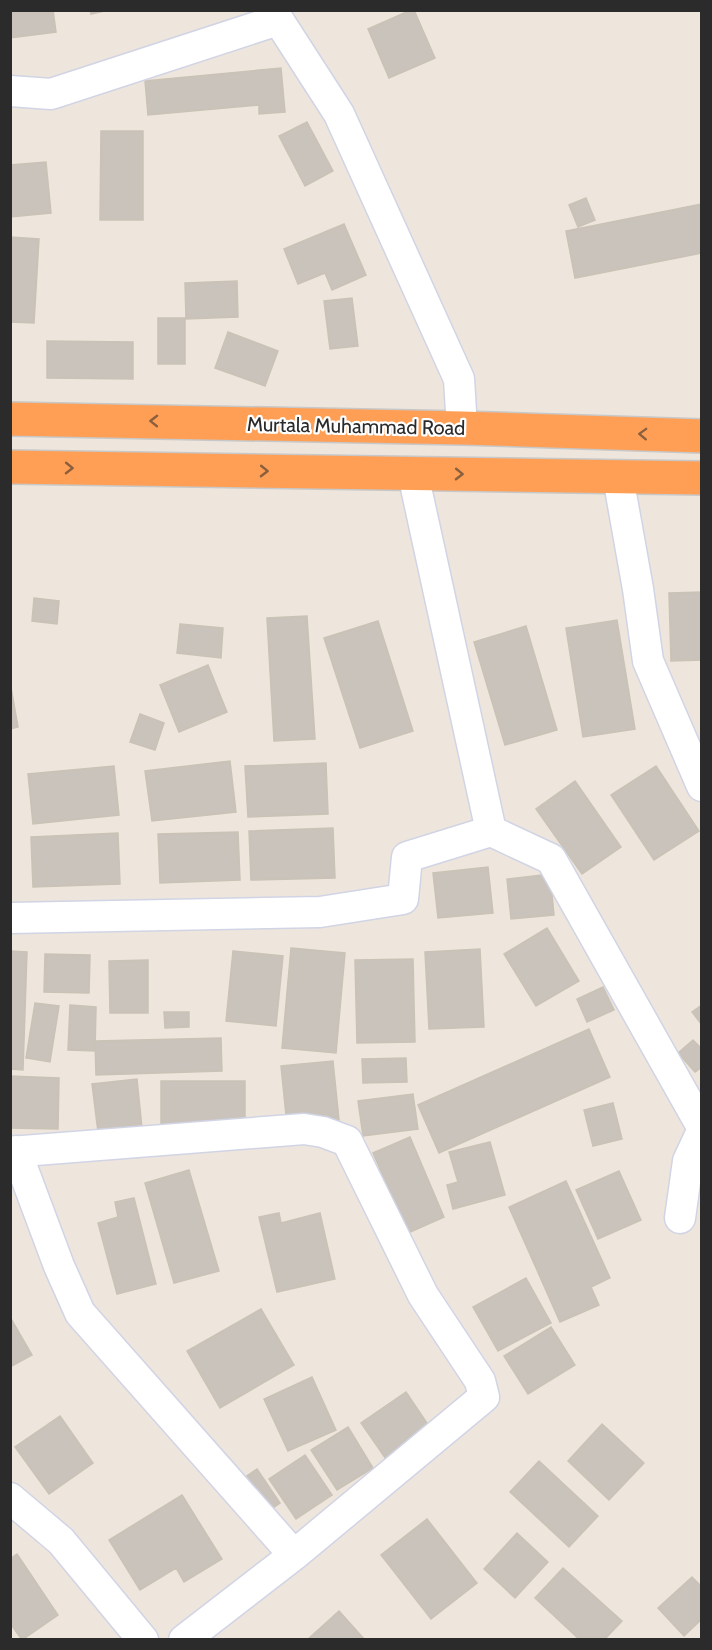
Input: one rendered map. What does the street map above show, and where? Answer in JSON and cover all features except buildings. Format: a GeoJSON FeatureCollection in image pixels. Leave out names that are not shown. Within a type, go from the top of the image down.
{"type":"FeatureCollection","features":[{"type":"Feature","properties":{"kind":"highway","name":"Murtala Muhammad Road"},"geometry":{"type":"LineString","coordinates":[[10,418],[702,436]]}},
{"type":"Feature","properties":{"kind":"highway"},"geometry":{"type":"LineString","coordinates":[[197,470],[198,422]]}},
{"type":"Feature","properties":{"kind":"highway"},"geometry":{"type":"LineString","coordinates":[[10,467],[702,478]]}},
{"type":"Feature","properties":{"kind":"street"},"geometry":{"type":"LineString","coordinates":[[10,91],[51,93],[275,15],[339,114],[459,379],[462,428]]}},
{"type":"Feature","properties":{"kind":"street"},"geometry":{"type":"LineString","coordinates":[[413,474],[491,831]]}},
{"type":"Feature","properties":{"kind":"street"},"geometry":{"type":"LineString","coordinates":[[618,477],[638,589],[648,662],[702,786]]}},
{"type":"Feature","properties":{"kind":"street"},"geometry":{"type":"LineString","coordinates":[[10,918],[320,912],[403,899],[406,857],[491,831],[551,859],[702,1129],[688,1161],[680,1218]]}},
{"type":"Feature","properties":{"kind":"street"},"geometry":{"type":"LineString","coordinates":[[184,1640],[294,1555],[484,1397],[480,1381],[423,1295],[347,1141],[322,1131],[304,1129],[13,1152],[80,1314],[294,1555]]}},
{"type":"Feature","properties":{"kind":"street"},"geometry":{"type":"LineString","coordinates":[[10,1498],[61,1541],[143,1640]]}}]}
